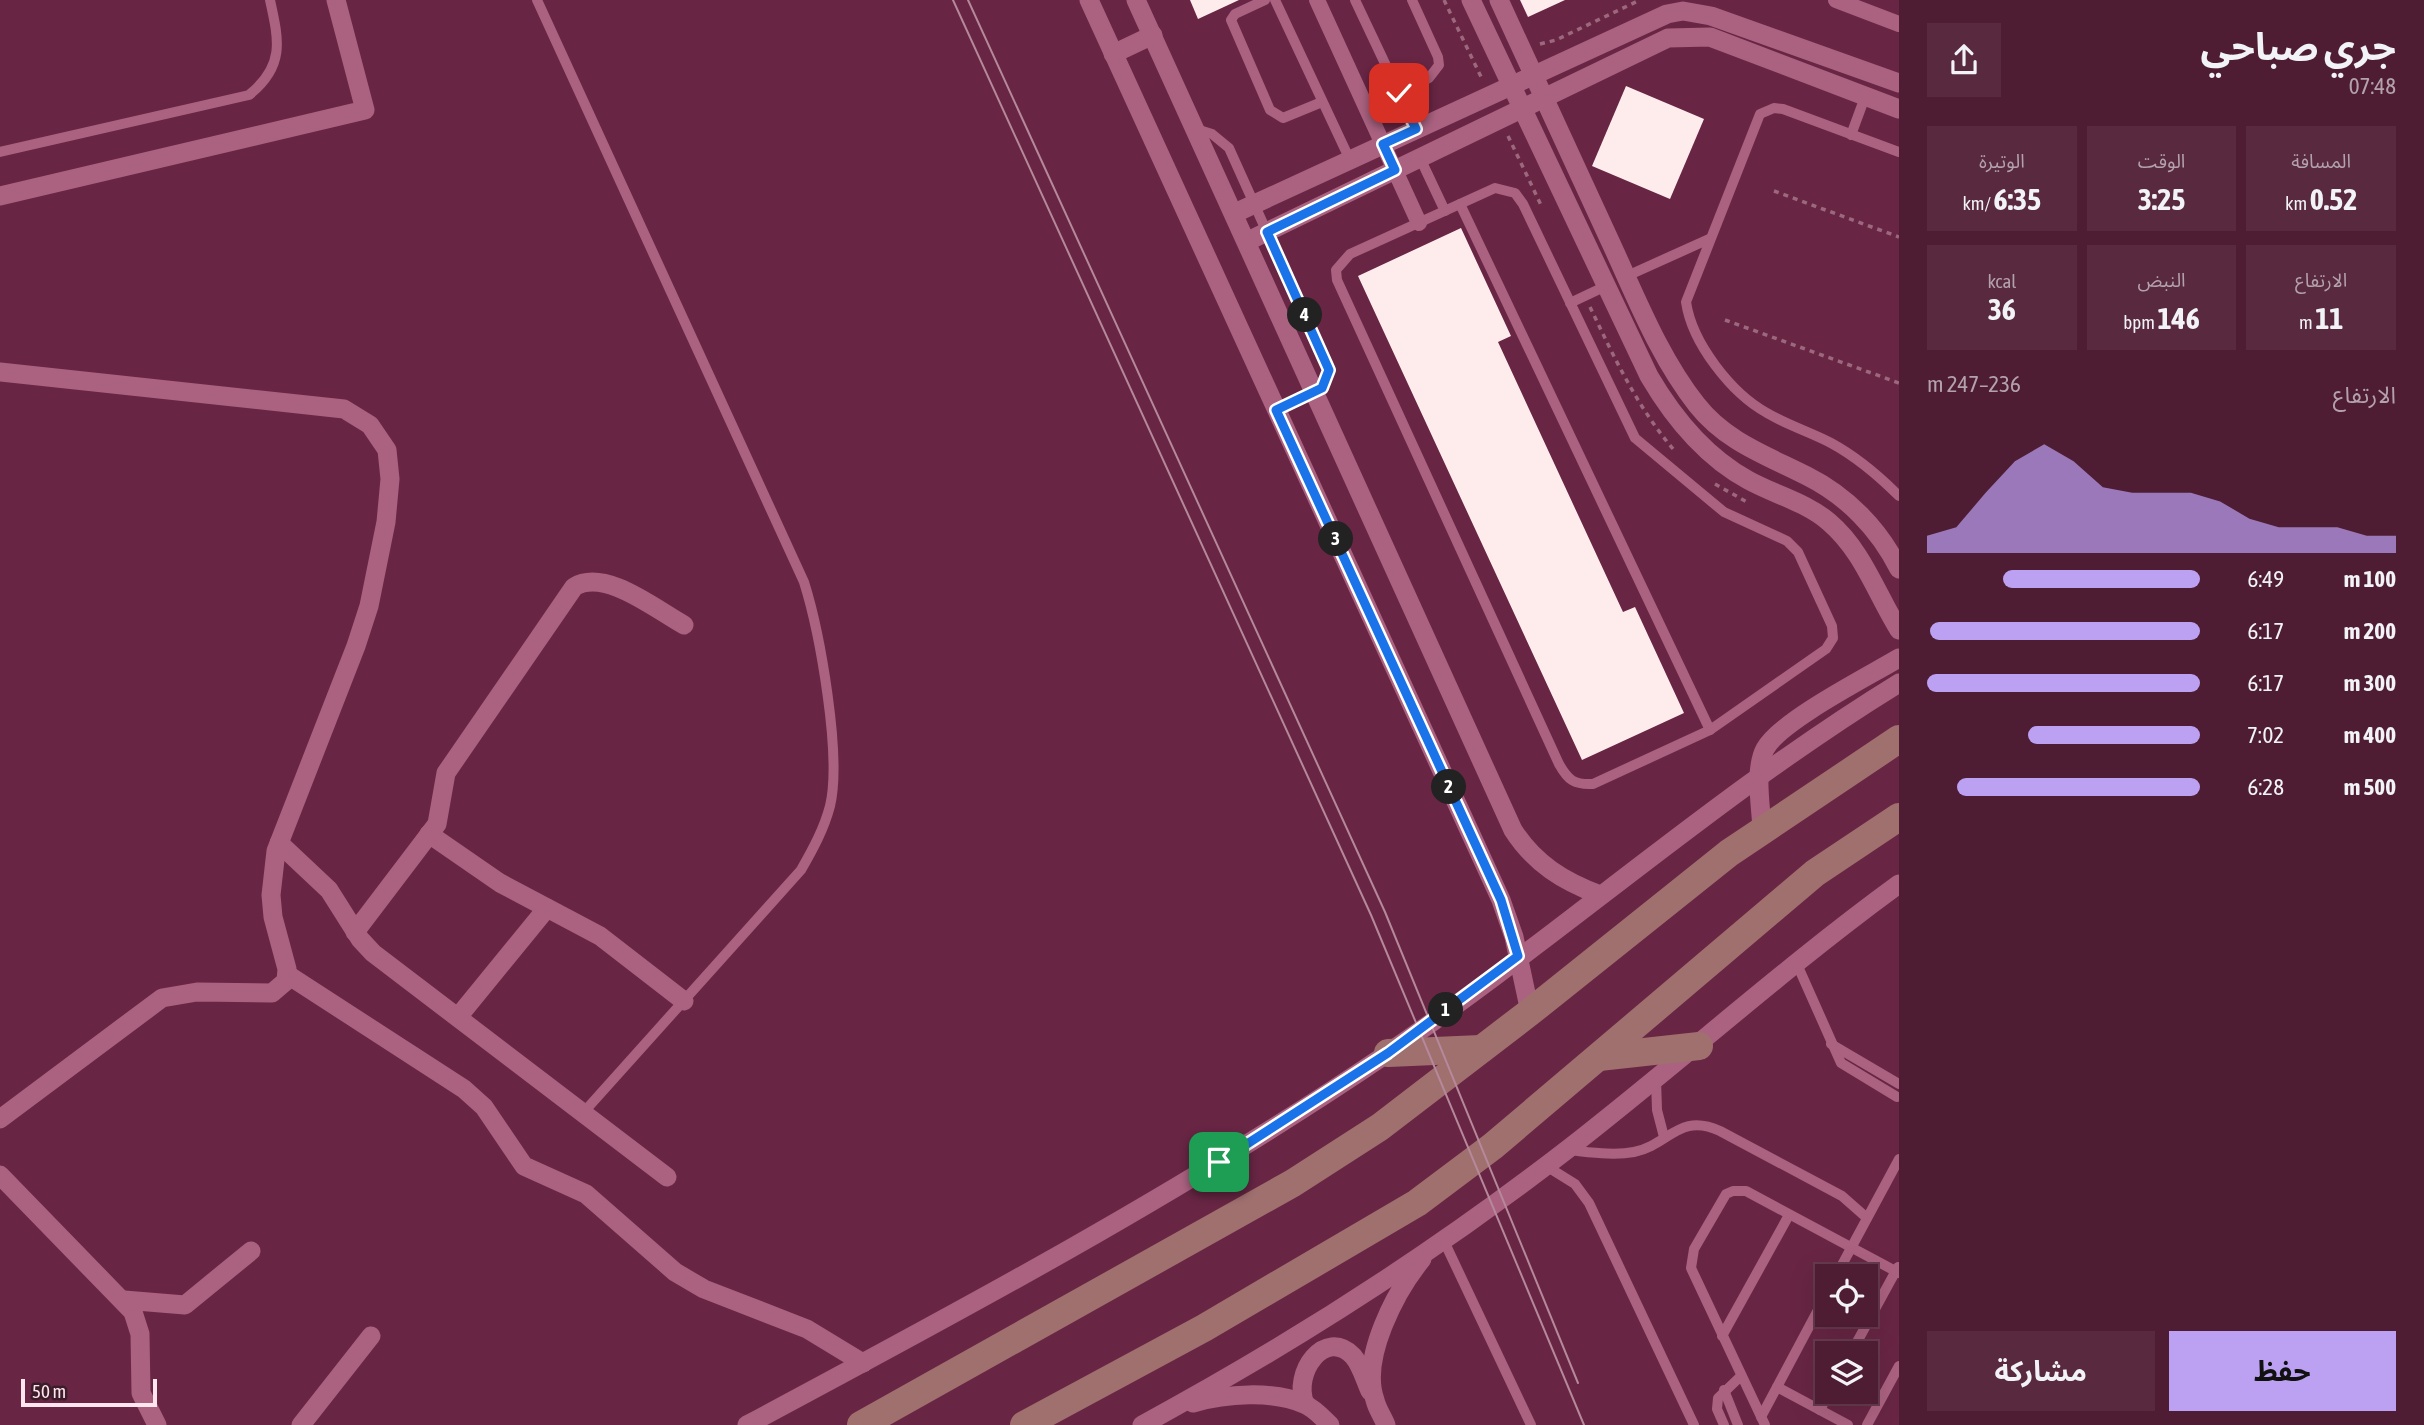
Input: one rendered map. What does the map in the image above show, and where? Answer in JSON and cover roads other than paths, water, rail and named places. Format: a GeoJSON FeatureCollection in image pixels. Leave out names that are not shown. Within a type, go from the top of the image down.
{"type":"FeatureCollection","features":[{"type":"Feature","properties":{"kind":"main road"},"geometry":{"type":"LineString","coordinates":[[861,1425],[1293,1183],[1380,1127],[1762,830],[1899,739]]}},
{"type":"Feature","properties":{"kind":"main road"},"geometry":{"type":"LineString","coordinates":[[1024,1425],[1204,1328],[1417,1203],[1493,1146],[1815,873],[1899,817]]}},
{"type":"Feature","properties":{"kind":"main road"},"geometry":{"type":"LineString","coordinates":[[1599,1057],[1699,1046]]}},
{"type":"Feature","properties":{"kind":"main road"},"geometry":{"type":"LineString","coordinates":[[1388,1053],[1481,1049]]}},
{"type":"Feature","properties":{"kind":"street"},"geometry":{"type":"LineString","coordinates":[[0,196],[365,110],[336,0]]}},
{"type":"Feature","properties":{"kind":"street"},"geometry":{"type":"LineString","coordinates":[[1089,0],[1501,900],[1518,956],[1530,1012]]}},
{"type":"Feature","properties":{"kind":"street"},"geometry":{"type":"LineString","coordinates":[[1136,0],[1248,241],[1513,830],[1528,851],[1548,869],[1600,895]]}},
{"type":"Feature","properties":{"kind":"street"},"geometry":{"type":"LineString","coordinates":[[1317,0],[1419,223]]}},
{"type":"Feature","properties":{"kind":"street"},"geometry":{"type":"LineString","coordinates":[[1471,0],[1649,376],[1668,408],[1689,431],[1746,479],[1805,506],[1835,527],[1864,562],[1899,630]]}},
{"type":"Feature","properties":{"kind":"street"},"geometry":{"type":"LineString","coordinates":[[1499,0],[1677,377],[1699,408],[1732,437],[1774,463],[1807,476],[1851,506],[1879,536],[1899,569]]}},
{"type":"Feature","properties":{"kind":"street"},"geometry":{"type":"LineString","coordinates":[[1836,0],[1899,24]]}},
{"type":"Feature","properties":{"kind":"street"},"geometry":{"type":"LineString","coordinates":[[1235,213],[1647,21],[1683,11],[1711,16],[1899,83]]}},
{"type":"Feature","properties":{"kind":"street"},"geometry":{"type":"LineString","coordinates":[[1113,54],[1153,35]]}},
{"type":"Feature","properties":{"kind":"street"},"geometry":{"type":"LineString","coordinates":[[1248,241],[1668,38],[1684,35],[1710,37],[1899,109]]}},
{"type":"Feature","properties":{"kind":"street"},"geometry":{"type":"LineString","coordinates":[[0,372],[344,409],[358,415],[380,436],[387,450],[390,479],[386,522],[369,606],[279,843],[271,895],[288,975],[282,986],[272,993],[197,992],[162,998],[0,1119]]}},
{"type":"Feature","properties":{"kind":"street"},"geometry":{"type":"LineString","coordinates":[[1835,527],[1851,506]]}},
{"type":"Feature","properties":{"kind":"street"},"geometry":{"type":"LineString","coordinates":[[355,932],[429,834],[440,815],[441,785],[446,773],[574,587],[591,580],[609,583],[684,625]]}},
{"type":"Feature","properties":{"kind":"street"},"geometry":{"type":"LineString","coordinates":[[1762,830],[1761,773],[1765,748],[1776,735],[1899,658]]}},
{"type":"Feature","properties":{"kind":"street"},"geometry":{"type":"LineString","coordinates":[[747,1425],[1165,1195],[1274,1129],[1388,1053],[1761,773],[1899,682]]}},
{"type":"Feature","properties":{"kind":"street"},"geometry":{"type":"LineString","coordinates":[[429,834],[500,883],[600,936],[684,1001]]}},
{"type":"Feature","properties":{"kind":"street"},"geometry":{"type":"LineString","coordinates":[[279,843],[329,890],[355,932],[373,953],[667,1177]]}},
{"type":"Feature","properties":{"kind":"street"},"geometry":{"type":"LineString","coordinates":[[1142,1425],[1272,1350],[1443,1239],[1546,1166],[1699,1046],[1796,962],[1899,884]]}},
{"type":"Feature","properties":{"kind":"street"},"geometry":{"type":"LineString","coordinates":[[458,1017],[547,908]]}},
{"type":"Feature","properties":{"kind":"street"},"geometry":{"type":"LineString","coordinates":[[288,975],[464,1088],[484,1107],[524,1166],[586,1194],[689,1282],[807,1329],[863,1363]]}},
{"type":"Feature","properties":{"kind":"street"},"geometry":{"type":"LineString","coordinates":[[0,1175],[124,1300],[139,1327],[139,1383],[144,1402],[157,1425]]}},
{"type":"Feature","properties":{"kind":"street"},"geometry":{"type":"LineString","coordinates":[[1374,1398],[1376,1355],[1388,1314],[1411,1273],[1443,1239]]}},
{"type":"Feature","properties":{"kind":"street"},"geometry":{"type":"LineString","coordinates":[[124,1300],[177,1306],[190,1304],[251,1251]]}},
{"type":"Feature","properties":{"kind":"street"},"geometry":{"type":"LineString","coordinates":[[301,1425],[371,1336]]}},
{"type":"Feature","properties":{"kind":"street"},"geometry":{"type":"LineString","coordinates":[[1305,1404],[1300,1387],[1304,1371],[1318,1353],[1332,1348],[1348,1352],[1354,1357],[1387,1425]]}},
{"type":"Feature","properties":{"kind":"street"},"geometry":{"type":"LineString","coordinates":[[1162,1414],[1201,1401],[1242,1396],[1305,1404],[1330,1425]]}},
{"type":"Feature","properties":{"kind":"lane"},"geometry":{"type":"LineString","coordinates":[[0,152],[234,101],[249,95],[266,79],[276,58],[278,42],[270,0]]}},
{"type":"Feature","properties":{"kind":"lane"},"geometry":{"type":"LineString","coordinates":[[537,0],[804,582],[814,620],[834,770],[830,805],[819,839],[801,870],[583,1113]]}},
{"type":"Feature","properties":{"kind":"lane"},"geometry":{"type":"LineString","coordinates":[[1265,0],[1235,14],[1231,20],[1270,110],[1283,118],[1322,102]]}},
{"type":"Feature","properties":{"kind":"lane"},"geometry":{"type":"LineString","coordinates":[[1275,0],[1350,160]]}},
{"type":"Feature","properties":{"kind":"lane"},"geometry":{"type":"LineString","coordinates":[[1355,0],[1416,129]]}},
{"type":"Feature","properties":{"kind":"lane"},"geometry":{"type":"LineString","coordinates":[[1399,93],[1429,79],[1439,65],[1438,57],[1412,0]]}},
{"type":"Feature","properties":{"kind":"lane"},"geometry":{"type":"LineString","coordinates":[[1850,135],[1865,96]]}},
{"type":"Feature","properties":{"kind":"lane"},"geometry":{"type":"LineString","coordinates":[[1899,152],[1783,109],[1774,108],[1760,114],[1686,302],[1691,321],[1711,357],[1748,401],[1766,413],[1830,443],[1855,458],[1899,496]]}},
{"type":"Feature","properties":{"kind":"lane"},"geometry":{"type":"LineString","coordinates":[[1196,128],[1212,134],[1229,148],[1329,370],[1326,383],[1316,391],[1276,410]]}},
{"type":"Feature","properties":{"kind":"lane"},"geometry":{"type":"LineString","coordinates":[[1420,158],[1445,211]]}},
{"type":"Feature","properties":{"kind":"lane"},"geometry":{"type":"LineString","coordinates":[[1495,188],[1516,193],[1635,439],[1724,512],[1787,541],[1798,552],[1832,626],[1833,638],[1826,649],[1710,730],[1593,784],[1577,785],[1567,778],[1338,280],[1336,270],[1350,254],[1460,204],[1495,188]]}},
{"type":"Feature","properties":{"kind":"lane"},"geometry":{"type":"LineString","coordinates":[[1460,204],[1710,730]]}},
{"type":"Feature","properties":{"kind":"lane"},"geometry":{"type":"LineString","coordinates":[[1627,276],[1709,239]]}},
{"type":"Feature","properties":{"kind":"lane"},"geometry":{"type":"LineString","coordinates":[[1570,303],[1606,286]]}},
{"type":"Feature","properties":{"kind":"lane"},"geometry":{"type":"LineString","coordinates":[[1796,962],[1830,1044],[1845,1068],[1897,1097]]}},
{"type":"Feature","properties":{"kind":"lane"},"geometry":{"type":"LineString","coordinates":[[1830,1044],[1899,1084]]}},
{"type":"Feature","properties":{"kind":"lane"},"geometry":{"type":"LineString","coordinates":[[1656,1080],[1657,1110],[1664,1137]]}},
{"type":"Feature","properties":{"kind":"lane"},"geometry":{"type":"LineString","coordinates":[[1567,1150],[1637,1152],[1691,1124],[1710,1126],[1843,1196],[1867,1218]]}},
{"type":"Feature","properties":{"kind":"lane"},"geometry":{"type":"LineString","coordinates":[[1842,1264],[1899,1159]]}},
{"type":"Feature","properties":{"kind":"lane"},"geometry":{"type":"LineString","coordinates":[[1546,1166],[1575,1184],[1589,1203],[1694,1425]]}},
{"type":"Feature","properties":{"kind":"lane"},"geometry":{"type":"LineString","coordinates":[[1763,1421],[1691,1268],[1691,1255],[1721,1200],[1733,1191],[1746,1191],[1851,1248],[1898,1270],[1858,1341]]}},
{"type":"Feature","properties":{"kind":"lane"},"geometry":{"type":"LineString","coordinates":[[1722,1336],[1789,1215]]}},
{"type":"Feature","properties":{"kind":"lane"},"geometry":{"type":"LineString","coordinates":[[1443,1239],[1531,1425]]}},
{"type":"Feature","properties":{"kind":"lane"},"geometry":{"type":"LineString","coordinates":[[1763,1421],[1777,1387],[1815,1316]]}},
{"type":"Feature","properties":{"kind":"lane"},"geometry":{"type":"LineString","coordinates":[[1867,1425],[1899,1366]]}},
{"type":"Feature","properties":{"kind":"lane"},"geometry":{"type":"LineString","coordinates":[[1724,1425],[1717,1404],[1724,1390],[1741,1376]]}},
{"type":"Feature","properties":{"kind":"lane"},"geometry":{"type":"LineString","coordinates":[[1777,1387],[1848,1425]]}},
{"type":"Feature","properties":{"kind":"lane"},"geometry":{"type":"LineString","coordinates":[[1724,1390],[1738,1425]]}},
{"type":"Feature","properties":{"kind":"lane"},"geometry":{"type":"LineString","coordinates":[[1820,1410],[1823,1404]]}},
{"type":"Feature","properties":{"kind":"tram line"},"geometry":{"type":"LineString","coordinates":[[953,0],[1371,915],[1584,1425]]}},
{"type":"Feature","properties":{"kind":"tram line"},"geometry":{"type":"LineString","coordinates":[[968,0],[1385,912],[1578,1383]]}}]}
